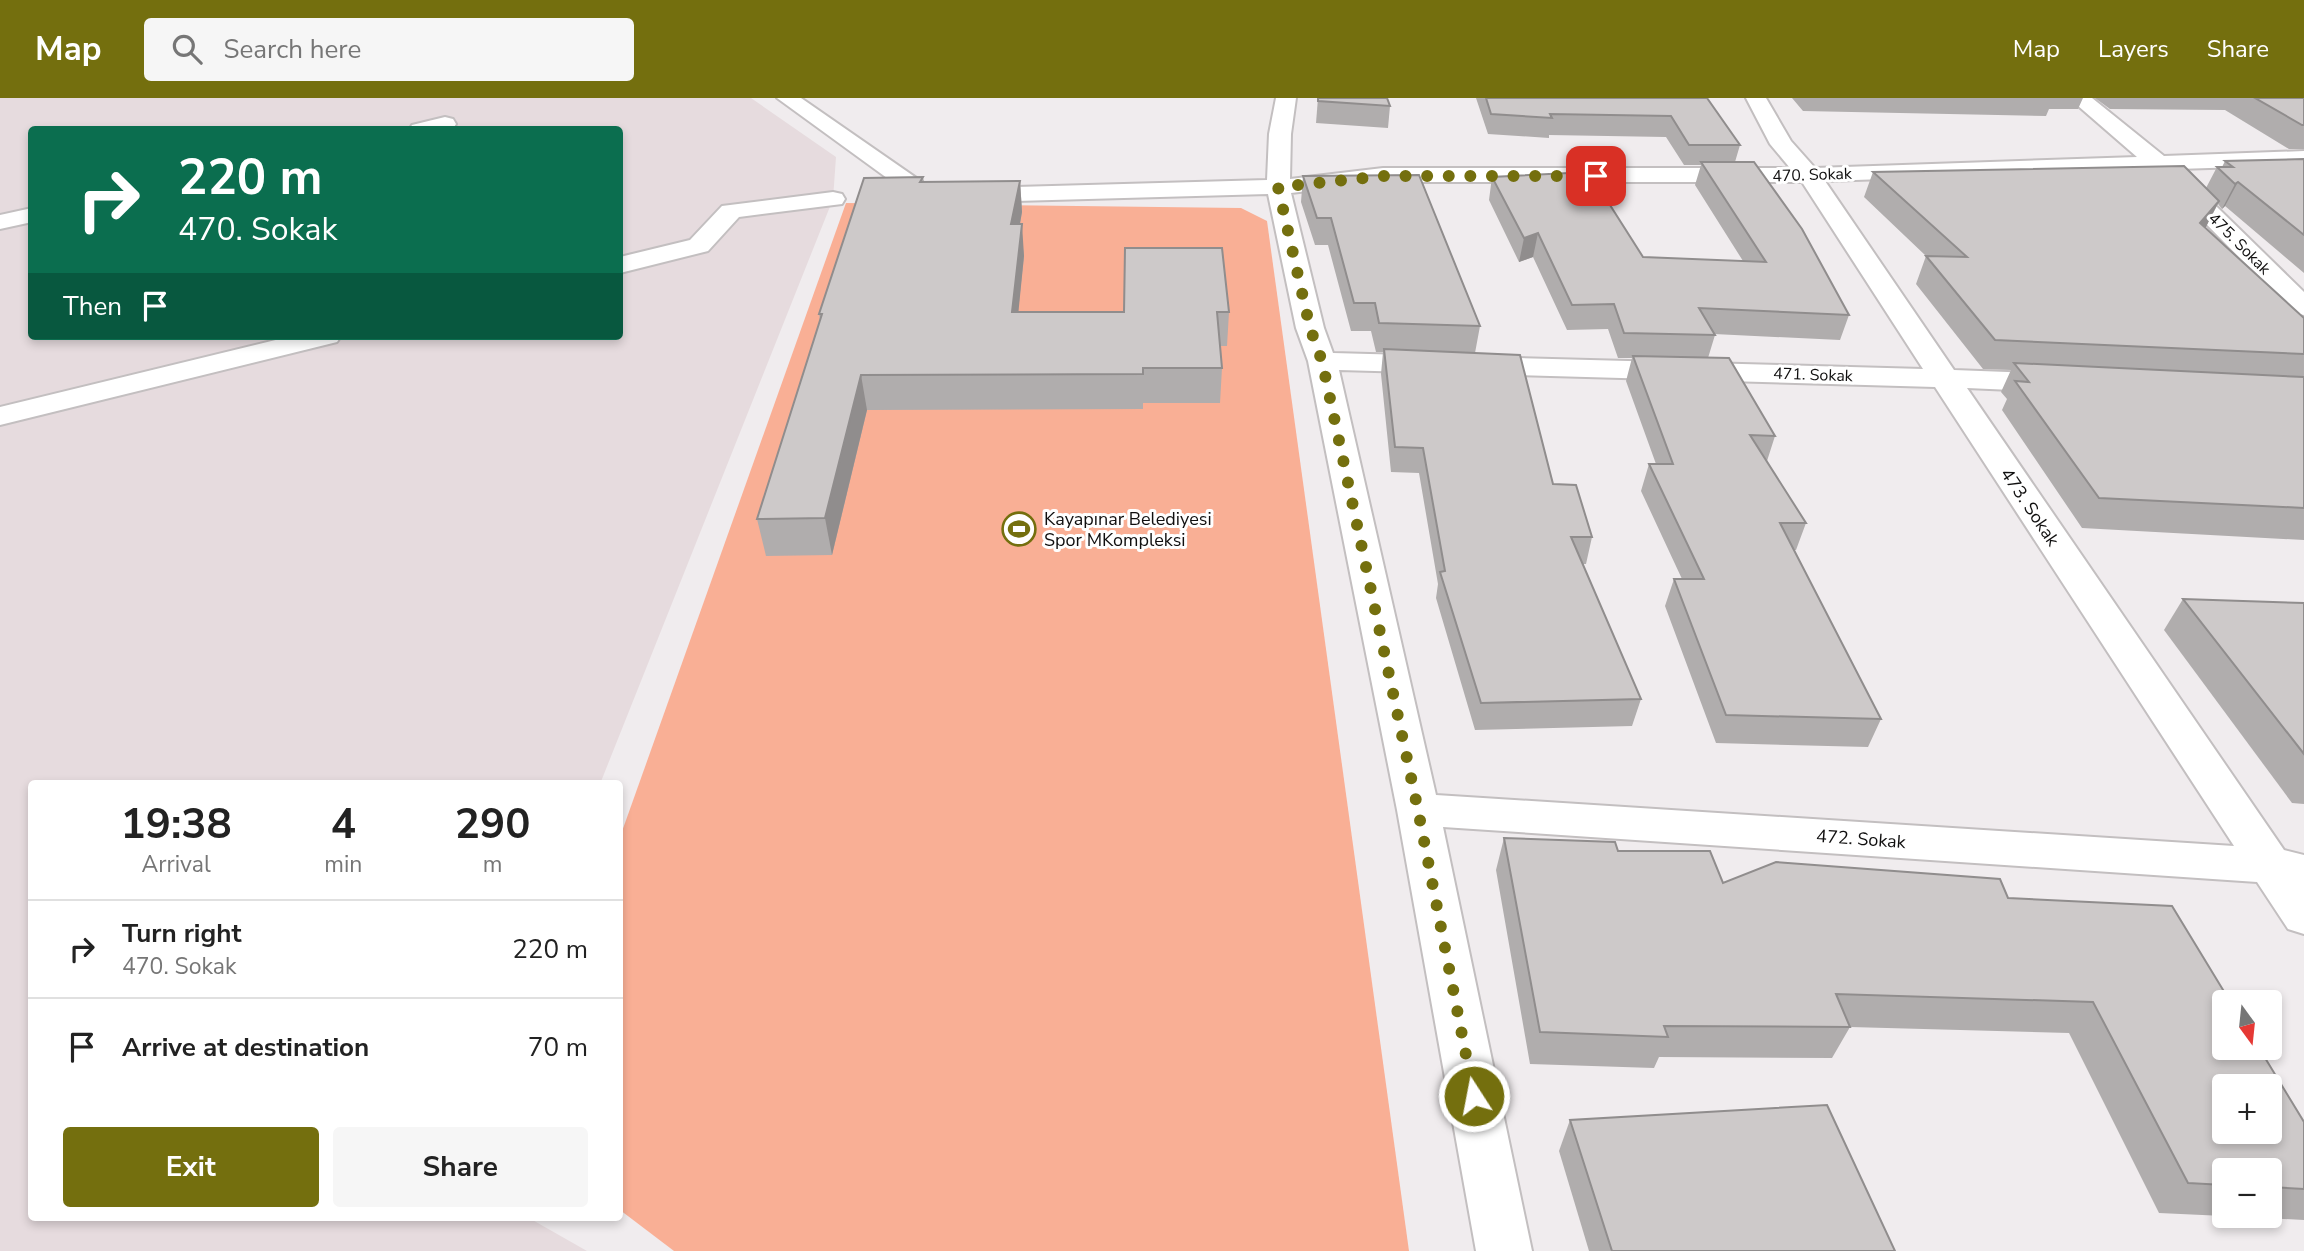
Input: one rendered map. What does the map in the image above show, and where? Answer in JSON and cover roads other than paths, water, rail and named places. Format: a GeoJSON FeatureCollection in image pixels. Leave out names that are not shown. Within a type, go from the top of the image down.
{"type":"FeatureCollection","features":[{"type":"Feature","properties":{"kind":"street","name":"470. Sokak"},"geometry":{"type":"LineString","coordinates":[[787,98],[917,189],[949,196],[1278,187],[1383,176],[1809,176],[2304,158]]}},
{"type":"Feature","properties":{"kind":"street"},"geometry":{"type":"LineString","coordinates":[[1286,98],[1280,134],[1278,187],[1310,328],[1322,361],[1418,810],[1504,1251]]}},
{"type":"Feature","properties":{"kind":"street","name":"473. Sokak"},"geometry":{"type":"LineString","coordinates":[[1756,98],[1781,144],[1809,176],[1943,378],[2287,867],[2304,916]]}},
{"type":"Feature","properties":{"kind":"street","name":"475. Sokak"},"geometry":{"type":"LineString","coordinates":[[2080,98],[2159,163],[2304,307]]}},
{"type":"Feature","properties":{"kind":"street"},"geometry":{"type":"LineString","coordinates":[[437,126],[445,124]]}},
{"type":"Feature","properties":{"kind":"street"},"geometry":{"type":"LineString","coordinates":[[623,264],[699,246],[732,211],[833,199]]}},
{"type":"Feature","properties":{"kind":"street"},"geometry":{"type":"LineString","coordinates":[[0,222],[28,216]]}},
{"type":"Feature","properties":{"kind":"street"},"geometry":{"type":"LineString","coordinates":[[0,416],[311,340]]}},
{"type":"Feature","properties":{"kind":"street","name":"471. Sokak"},"geometry":{"type":"LineString","coordinates":[[1322,361],[1943,378],[2082,385]]}},
{"type":"Feature","properties":{"kind":"street","name":"472. Sokak"},"geometry":{"type":"LineString","coordinates":[[1418,810],[2287,867]]}},
{"type":"Feature","properties":{"kind":"place","name":"Kayapınar Belediyesi Spor MKompleksi"},"geometry":{"type":"Point","coordinates":[1019,529]}}]}
